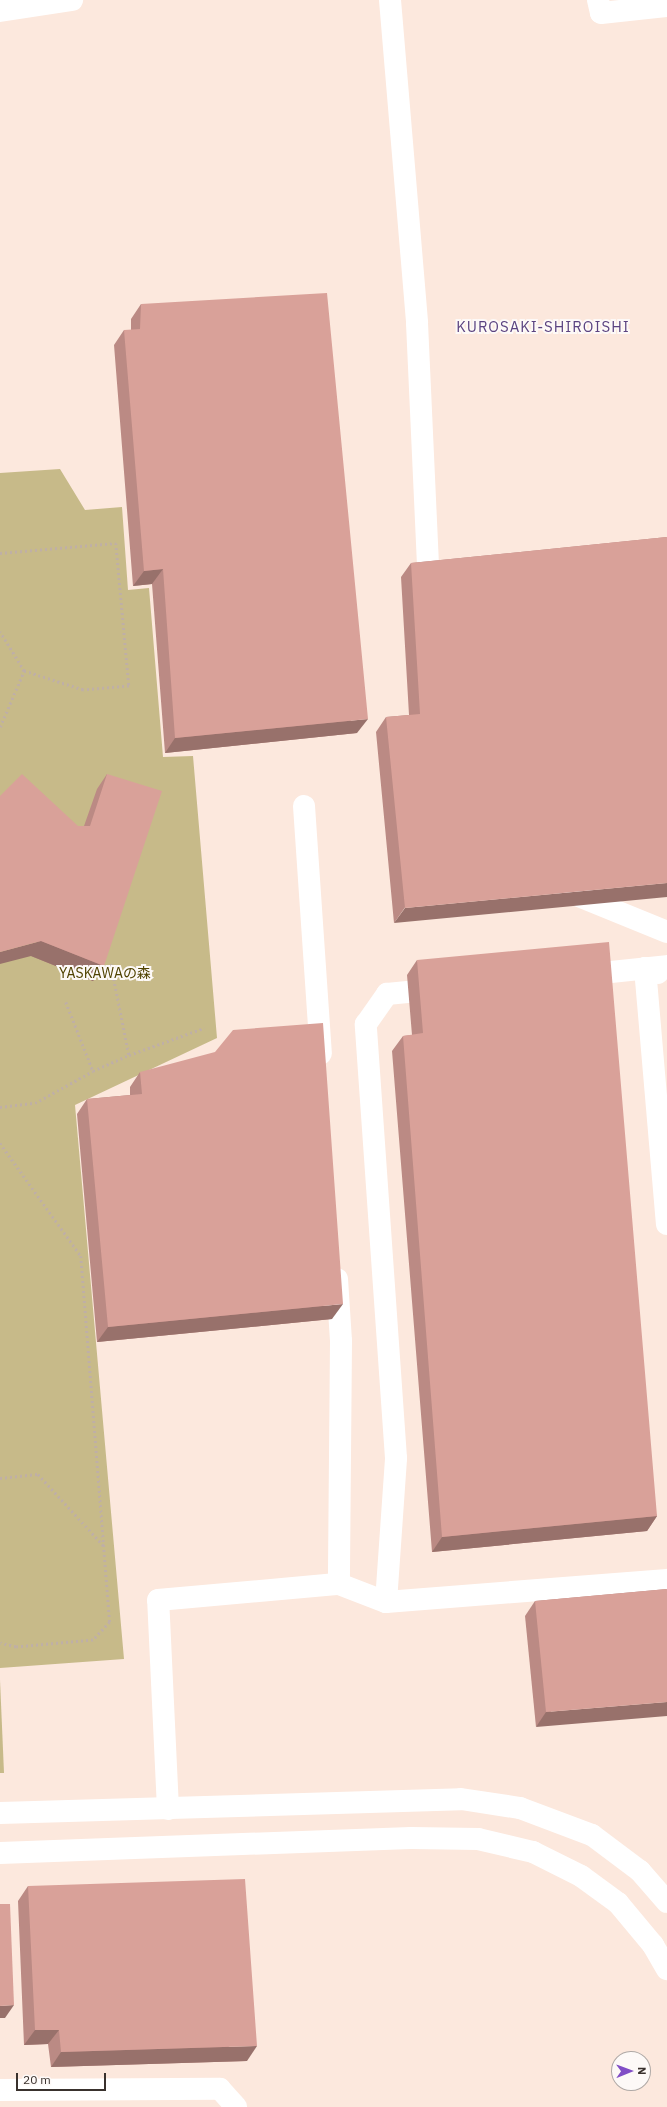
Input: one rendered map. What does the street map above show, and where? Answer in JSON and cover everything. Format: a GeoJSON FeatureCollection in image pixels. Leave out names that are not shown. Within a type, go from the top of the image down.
{"type":"FeatureCollection","features":[{"type":"Feature","properties":{"kind":"street"},"geometry":{"type":"LineString","coordinates":[[0,12],[72,0]]}},
{"type":"Feature","properties":{"kind":"street"},"geometry":{"type":"LineString","coordinates":[[390,0],[417,323],[430,610]]}},
{"type":"Feature","properties":{"kind":"street"},"geometry":{"type":"LineString","coordinates":[[598,0],[600,13],[667,6]]}},
{"type":"Feature","properties":{"kind":"street"},"geometry":{"type":"LineString","coordinates":[[304,806],[322,1073]]}},
{"type":"Feature","properties":{"kind":"street"},"geometry":{"type":"LineString","coordinates":[[550,885],[667,932]]}},
{"type":"Feature","properties":{"kind":"street"},"geometry":{"type":"LineString","coordinates":[[559,977],[667,966]]}},
{"type":"Feature","properties":{"kind":"street"},"geometry":{"type":"LineString","coordinates":[[645,968],[667,976]]}},
{"type":"Feature","properties":{"kind":"street"},"geometry":{"type":"LineString","coordinates":[[645,968],[667,1224]]}},
{"type":"Feature","properties":{"kind":"street"},"geometry":{"type":"LineString","coordinates":[[386,1602],[396,1458],[366,1024],[388,994],[458,987]]}},
{"type":"Feature","properties":{"kind":"street"},"geometry":{"type":"LineString","coordinates":[[336,1262],[342,1341],[339,1584]]}},
{"type":"Feature","properties":{"kind":"street"},"geometry":{"type":"LineString","coordinates":[[168,1809],[158,1600],[339,1584],[386,1602],[667,1580]]}},
{"type":"Feature","properties":{"kind":"street"},"geometry":{"type":"LineString","coordinates":[[0,1812],[168,1809],[461,1799],[520,1808],[592,1835],[640,1871],[667,1902]]}},
{"type":"Feature","properties":{"kind":"street"},"geometry":{"type":"LineString","coordinates":[[0,1853],[411,1838],[478,1839],[532,1852],[582,1876],[618,1904],[653,1945],[667,1969]]}},
{"type":"Feature","properties":{"kind":"street"},"geometry":{"type":"LineString","coordinates":[[0,2090],[220,2090],[236,2107]]}},
{"type":"Feature","properties":{"kind":"path"},"geometry":{"type":"LineString","coordinates":[[0,553],[116,543],[129,686],[83,690],[24,671],[0,632]]}},
{"type":"Feature","properties":{"kind":"path"},"geometry":{"type":"LineString","coordinates":[[0,727],[24,671]]}},
{"type":"Feature","properties":{"kind":"path"},"geometry":{"type":"LineString","coordinates":[[111,964],[129,1055]]}},
{"type":"Feature","properties":{"kind":"path"},"geometry":{"type":"LineString","coordinates":[[66,1002],[93,1071]]}},
{"type":"Feature","properties":{"kind":"path"},"geometry":{"type":"LineString","coordinates":[[0,1107],[35,1103],[93,1071],[129,1055],[204,1028]]}},
{"type":"Feature","properties":{"kind":"path"},"geometry":{"type":"LineString","coordinates":[[0,1143],[81,1256],[110,1622],[92,1640],[16,1647],[0,1643]]}},
{"type":"Feature","properties":{"kind":"path"},"geometry":{"type":"LineString","coordinates":[[0,1478],[38,1474],[105,1546]]}},
{"type":"Feature","properties":{"kind":"green space","name":"YASKAWAの森"},"geometry":{"type":"Polygon","coordinates":[[[60,469],[85,510],[122,507],[128,590],[149,588],[163,757],[193,756],[217,1038],[75,1105],[124,1659],[0,1668],[0,473],[60,469]]]}},
{"type":"Feature","properties":{"kind":"green space"},"geometry":{"type":"Polygon","coordinates":[[[0,1680],[4,1773],[0,1773],[0,1680]]]}},
{"type":"Feature","properties":{"kind":"building"},"geometry":{"type":"Polygon","coordinates":[[[327,293],[368,719],[175,738],[163,569],[144,571],[124,330],[140,329],[141,304],[327,293]]]}},
{"type":"Feature","properties":{"kind":"building"},"geometry":{"type":"Polygon","coordinates":[[[667,537],[667,883],[405,908],[386,717],[420,714],[411,563],[667,537]]]}},
{"type":"Feature","properties":{"kind":"building"},"geometry":{"type":"Polygon","coordinates":[[[22,774],[78,826],[90,826],[107,774],[162,791],[104,966],[41,941],[0,952],[0,796],[22,774]]]}},
{"type":"Feature","properties":{"kind":"building"},"geometry":{"type":"Polygon","coordinates":[[[609,942],[657,1516],[442,1537],[403,1036],[423,1033],[417,960],[609,942]]]}},
{"type":"Feature","properties":{"kind":"building"},"geometry":{"type":"Polygon","coordinates":[[[323,1023],[343,1304],[108,1327],[87,1099],[142,1094],[140,1072],[215,1052],[233,1030],[323,1023]]]}},
{"type":"Feature","properties":{"kind":"building"},"geometry":{"type":"Polygon","coordinates":[[[667,1589],[667,1702],[546,1712],[535,1601],[667,1589]]]}},
{"type":"Feature","properties":{"kind":"building"},"geometry":{"type":"Polygon","coordinates":[[[245,1879],[257,2046],[61,2052],[59,2030],[35,2030],[28,1886],[245,1879]]]}},
{"type":"Feature","properties":{"kind":"building"},"geometry":{"type":"Polygon","coordinates":[[[0,1904],[10,1904],[14,2005],[0,2006],[0,1904]]]}},
{"type":"Feature","properties":{"kind":"district","name":"KUROSAKI-SHIROISHI"},"geometry":{"type":"Point","coordinates":[543,327]}}]}
